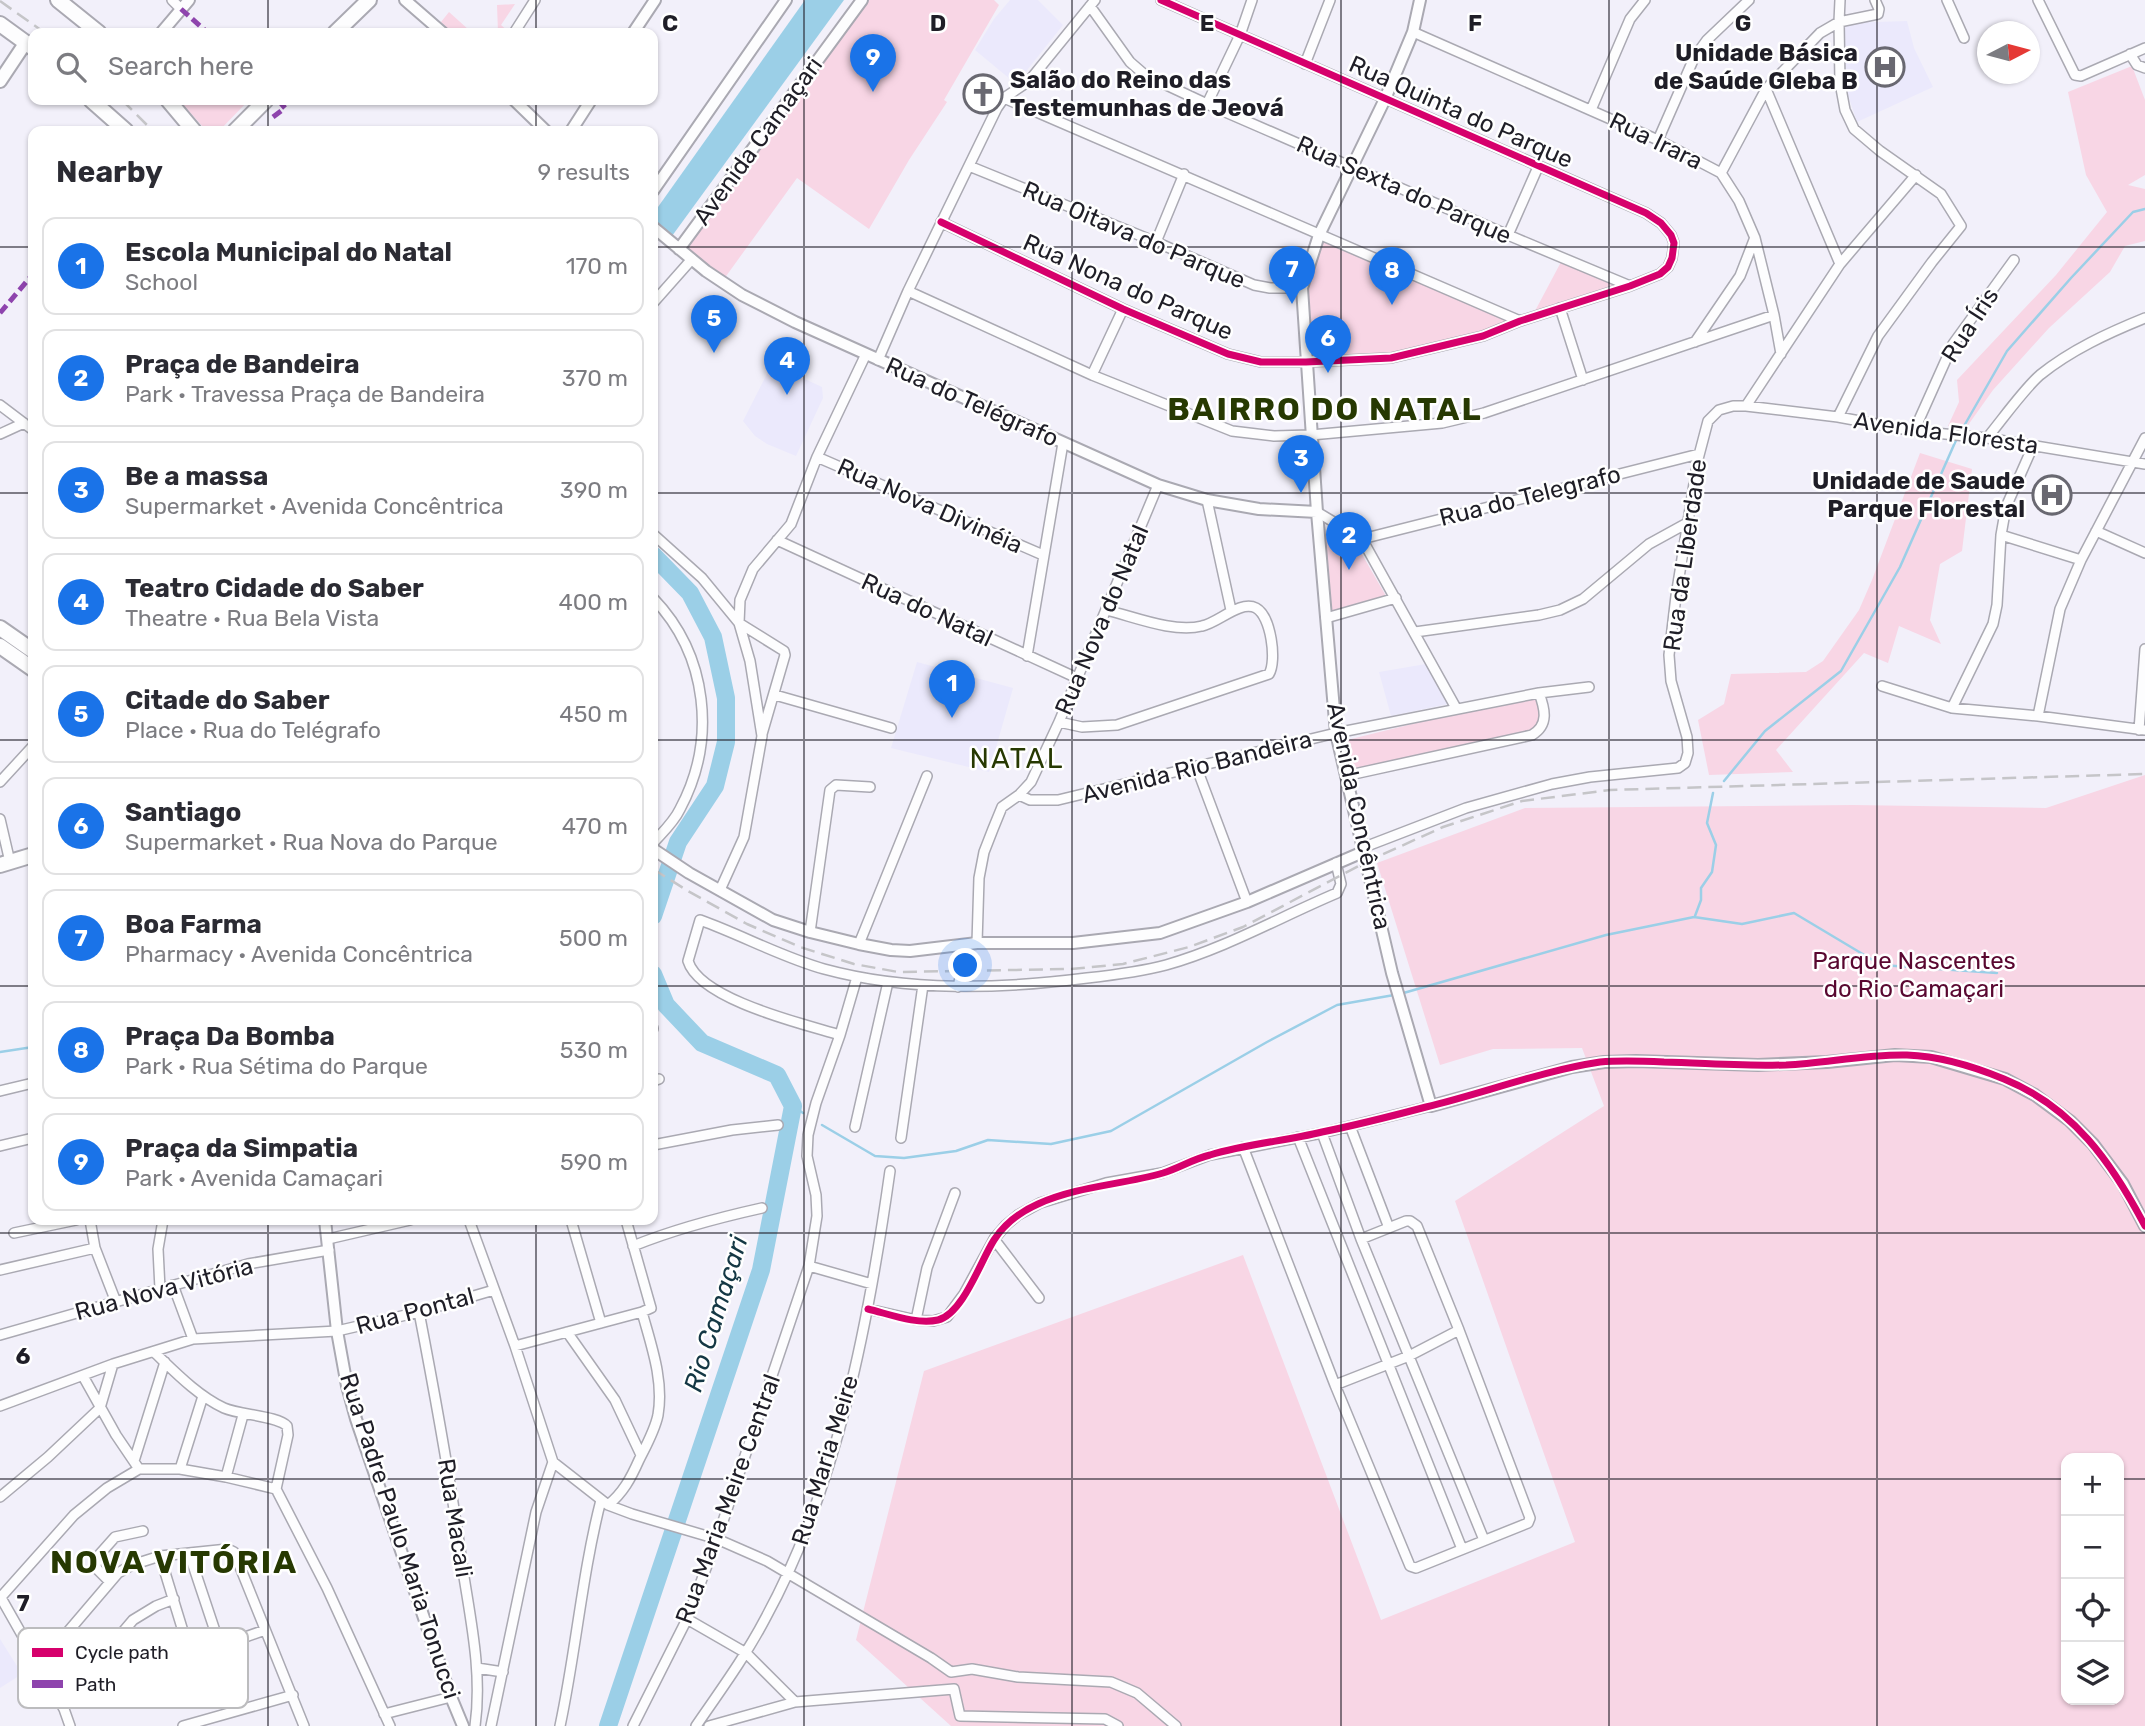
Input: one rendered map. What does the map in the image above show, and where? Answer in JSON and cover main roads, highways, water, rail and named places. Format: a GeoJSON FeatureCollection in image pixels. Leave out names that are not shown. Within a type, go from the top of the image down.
{"type":"FeatureCollection","features":[{"type":"Feature","properties":{"kind":"main road"},"geometry":{"type":"LineString","coordinates":[[58,0],[93,28]]}},
{"type":"Feature","properties":{"kind":"main road"},"geometry":{"type":"LineString","coordinates":[[340,28],[369,0]]}},
{"type":"Feature","properties":{"kind":"main road"},"geometry":{"type":"LineString","coordinates":[[0,24],[28,44]]}},
{"type":"Feature","properties":{"kind":"main road"},"geometry":{"type":"LineString","coordinates":[[0,81],[28,47]]}},
{"type":"Feature","properties":{"kind":"main road"},"geometry":{"type":"LineString","coordinates":[[97,105],[120,126]]}},
{"type":"Feature","properties":{"kind":"main road"},"geometry":{"type":"LineString","coordinates":[[172,105],[190,126]]}},
{"type":"Feature","properties":{"kind":"main road"},"geometry":{"type":"LineString","coordinates":[[240,126],[261,105]]}},
{"type":"Feature","properties":{"kind":"main road"},"geometry":{"type":"LineString","coordinates":[[0,628],[28,648]]}},
{"type":"Feature","properties":{"kind":"main road"},"geometry":{"type":"LineString","coordinates":[[0,646],[28,666]]}},
{"type":"Feature","properties":{"kind":"main road"},"geometry":{"type":"LineString","coordinates":[[5,864],[28,857]]}},
{"type":"Feature","properties":{"kind":"water"},"geometry":{"type":"Polygon","coordinates":[[[805,0],[844,0],[672,236],[658,226],[658,207],[805,0]]]}},
{"type":"Feature","properties":{"kind":"waterway"},"geometry":{"type":"LineString","coordinates":[[1960,433],[2007,351],[2133,212],[2145,209]]}},
{"type":"Feature","properties":{"kind":"waterway"},"geometry":{"type":"LineString","coordinates":[[1724,781],[1765,731],[1841,671],[1900,567],[1957,438]]}},
{"type":"Feature","properties":{"kind":"waterway","name":"Rio Camaçari"},"geometry":{"type":"LineString","coordinates":[[658,560],[690,593],[713,637],[726,698],[726,742],[715,786],[678,842],[658,901]]}},
{"type":"Feature","properties":{"kind":"waterway"},"geometry":{"type":"LineString","coordinates":[[1695,916],[1701,900],[1701,888],[1712,872],[1716,845],[1707,823],[1713,793]]}},
{"type":"Feature","properties":{"kind":"waterway"},"geometry":{"type":"LineString","coordinates":[[1400,994],[1606,935],[1694,917],[1742,924],[1794,913],[1881,965],[1997,973]]}},
{"type":"Feature","properties":{"kind":"waterway","name":"Rio Camaçari"},"geometry":{"type":"LineString","coordinates":[[608,1726],[761,1270],[793,1106],[777,1075],[702,1043],[666,1005],[658,986]]}},
{"type":"Feature","properties":{"kind":"waterway"},"geometry":{"type":"LineString","coordinates":[[822,1125],[875,1156],[904,1158],[956,1151],[988,1140],[1051,1144],[1111,1131],[1337,1005],[1394,995]]}},
{"type":"Feature","properties":{"kind":"waterway"},"geometry":{"type":"LineString","coordinates":[[0,1052],[28,1048]]}},
{"type":"Feature","properties":{"kind":"waterway"},"geometry":{"type":"LineString","coordinates":[[793,1106],[803,1113]]}},
{"type":"Feature","properties":{"kind":"railway"},"geometry":{"type":"LineString","coordinates":[[0,1],[38,28]]}},
{"type":"Feature","properties":{"kind":"railway"},"geometry":{"type":"LineString","coordinates":[[127,105],[148,126]]}},
{"type":"Feature","properties":{"kind":"railway"},"geometry":{"type":"LineString","coordinates":[[658,872],[747,924],[800,947],[854,964],[898,972],[1071,969],[1123,964],[1189,947],[1243,927],[1366,862],[1443,827],[1522,801],[1610,790],[2145,774]]}},
{"type":"Feature","properties":{"kind":"place","name":"Unidade Básica de Saúde Gleba B"},"geometry":{"type":"Point","coordinates":[1885,67]}},
{"type":"Feature","properties":{"kind":"place","name":"Praça da Simpatia"},"geometry":{"type":"Point","coordinates":[873,92]}},
{"type":"Feature","properties":{"kind":"place","name":"Salão do Reino das Testemunhas de Jeová"},"geometry":{"type":"Point","coordinates":[983,94]}},
{"type":"Feature","properties":{"kind":"place","name":"Boa Farma"},"geometry":{"type":"Point","coordinates":[1292,304]}},
{"type":"Feature","properties":{"kind":"place","name":"Praça Da Bomba"},"geometry":{"type":"Point","coordinates":[1392,305]}},
{"type":"Feature","properties":{"kind":"place","name":"Citade do Saber"},"geometry":{"type":"Point","coordinates":[714,353]}},
{"type":"Feature","properties":{"kind":"place","name":"Santiago"},"geometry":{"type":"Point","coordinates":[1328,373]}},
{"type":"Feature","properties":{"kind":"place","name":"Teatro Cidade do Saber"},"geometry":{"type":"Point","coordinates":[787,395]}},
{"type":"Feature","properties":{"kind":"place","name":"Be a massa"},"geometry":{"type":"Point","coordinates":[1301,493]}},
{"type":"Feature","properties":{"kind":"place","name":"Unidade de Saude Parque Florestal"},"geometry":{"type":"Point","coordinates":[2052,495]}},
{"type":"Feature","properties":{"kind":"place","name":"Praça de Bandeira"},"geometry":{"type":"Point","coordinates":[1349,570]}},
{"type":"Feature","properties":{"kind":"place","name":"Escola Municipal do Natal"},"geometry":{"type":"Point","coordinates":[952,718]}},
{"type":"Feature","properties":{"kind":"district","name":"BAIRRO DO NATAL"},"geometry":{"type":"Point","coordinates":[1325,409]}},
{"type":"Feature","properties":{"kind":"district","name":"NATAL"},"geometry":{"type":"Point","coordinates":[1017,758]}},
{"type":"Feature","properties":{"kind":"district","name":"NOVA VITÓRIA"},"geometry":{"type":"Point","coordinates":[174,1562]}},
{"type":"Feature","properties":{"kind":"park label","name":"Parque Nascentes do Rio Camaçari"},"geometry":{"type":"Point","coordinates":[1914,975]}}]}
